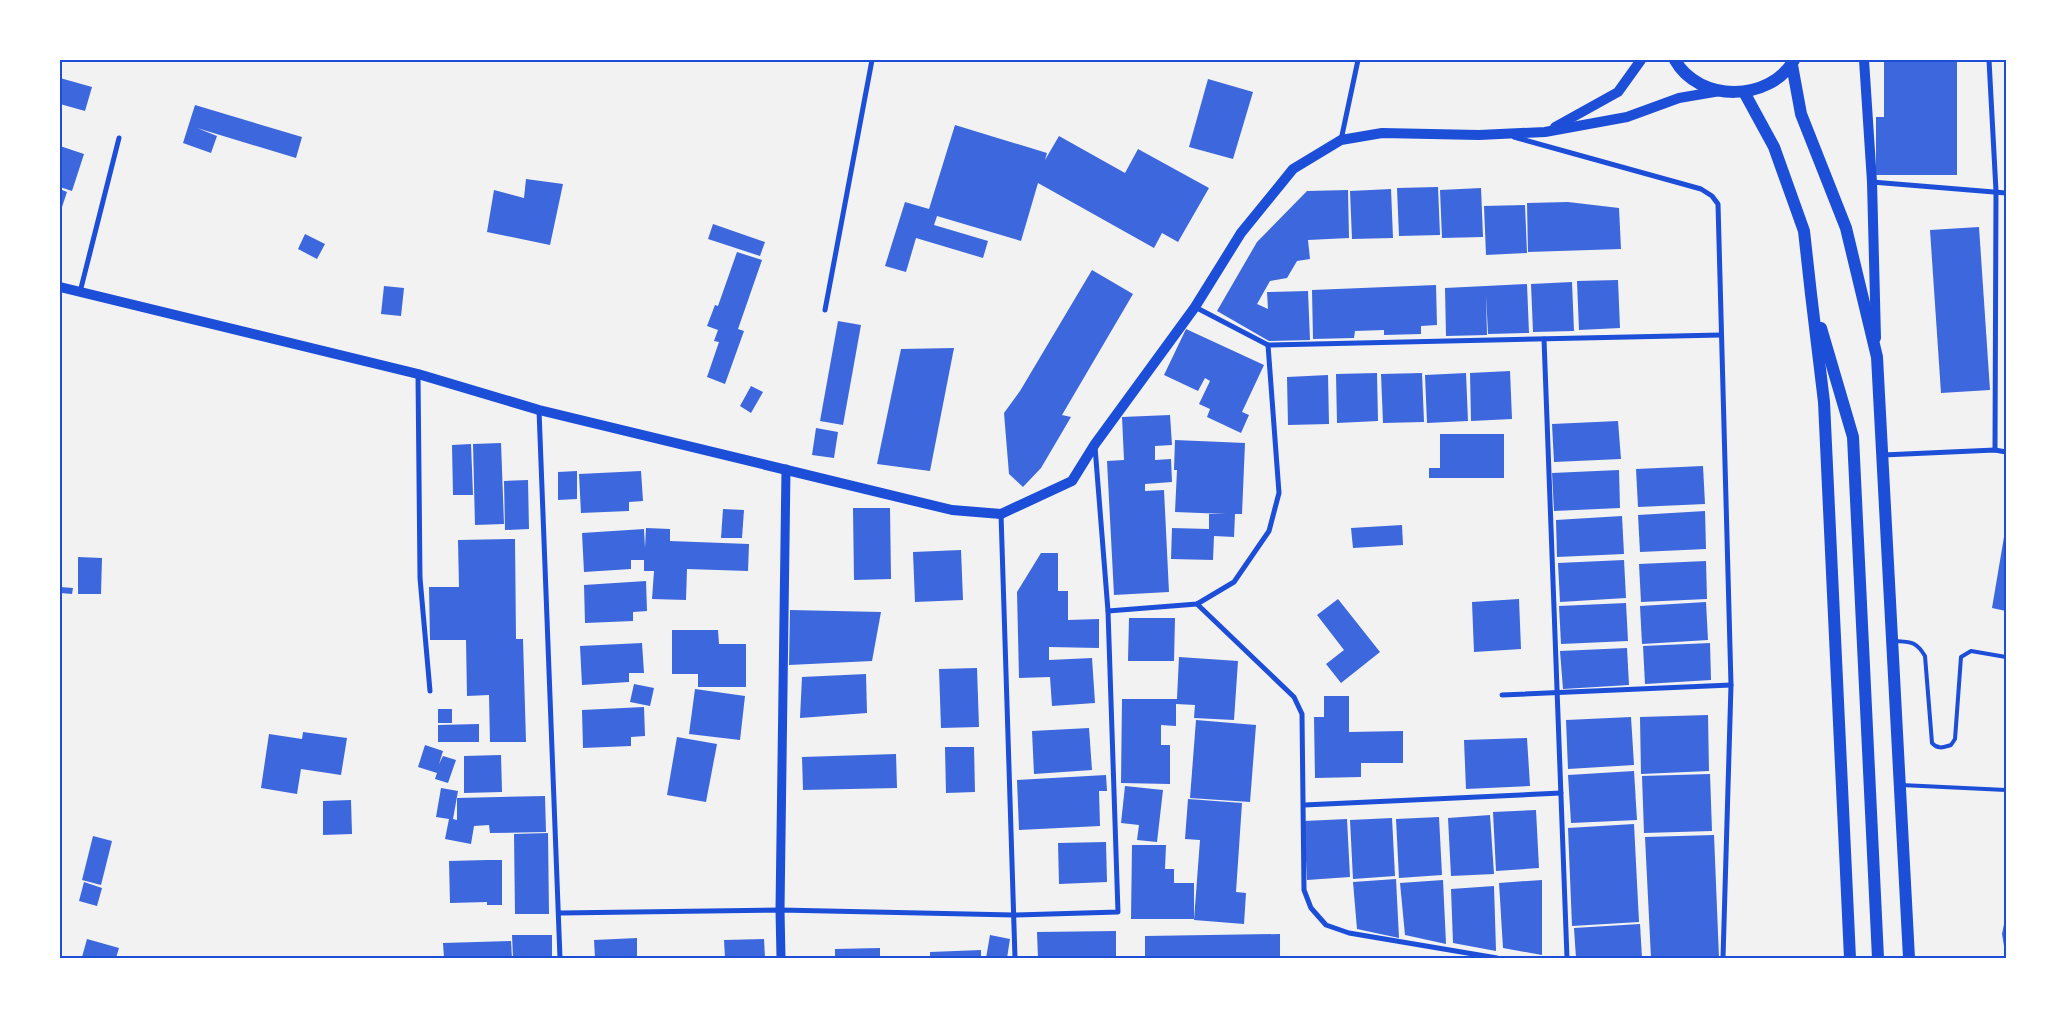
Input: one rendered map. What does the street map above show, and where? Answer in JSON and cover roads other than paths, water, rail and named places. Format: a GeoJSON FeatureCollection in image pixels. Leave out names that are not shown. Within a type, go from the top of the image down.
{"type":"FeatureCollection","features":[{"type":"Feature","properties":{"kind":"main road"},"geometry":{"type":"LineString","coordinates":[[1545,132],[1618,92],[1641,60]]}},
{"type":"Feature","properties":{"kind":"main road"},"geometry":{"type":"LineString","coordinates":[[1675,60],[1678,66],[1697,82],[1720,91]]}},
{"type":"Feature","properties":{"kind":"main road"},"geometry":{"type":"LineString","coordinates":[[1864,60],[1872,182],[1877,357],[1909,958]]}},
{"type":"Feature","properties":{"kind":"main road"},"geometry":{"type":"LineString","coordinates":[[1793,62],[1801,114],[1846,228],[1877,357]]}},
{"type":"Feature","properties":{"kind":"main road"},"geometry":{"type":"LineString","coordinates":[[60,287],[418,374],[539,410],[952,510],[1002,514],[1072,482],[1095,444],[1195,307],[1241,233],[1293,169],[1341,140],[1382,133],[1501,134],[1545,132],[1627,117],[1679,98],[1720,91],[1744,92],[1778,78],[1793,62]]}},
{"type":"Feature","properties":{"kind":"main road"},"geometry":{"type":"LineString","coordinates":[[1744,92],[1774,147],[1804,231],[1812,294],[1824,402],[1850,958]]}},
{"type":"Feature","properties":{"kind":"main road"},"geometry":{"type":"LineString","coordinates":[[1812,294],[1852,437],[1878,958]]}},
{"type":"Feature","properties":{"kind":"street"},"geometry":{"type":"LineString","coordinates":[[825,310],[872,60]]}},
{"type":"Feature","properties":{"kind":"street"},"geometry":{"type":"LineString","coordinates":[[1341,140],[1358,60]]}},
{"type":"Feature","properties":{"kind":"street"},"geometry":{"type":"LineString","coordinates":[[1989,60],[1996,191],[1995,450]]}},
{"type":"Feature","properties":{"kind":"street"},"geometry":{"type":"LineString","coordinates":[[1501,134],[1701,189],[1712,196],[1718,204],[1731,685],[1722,958]]}},
{"type":"Feature","properties":{"kind":"street"},"geometry":{"type":"LineString","coordinates":[[80,292],[119,138]]}},
{"type":"Feature","properties":{"kind":"street"},"geometry":{"type":"LineString","coordinates":[[1872,182],[2006,193]]}},
{"type":"Feature","properties":{"kind":"street"},"geometry":{"type":"LineString","coordinates":[[1195,307],[1268,345],[1722,335]]}},
{"type":"Feature","properties":{"kind":"street"},"geometry":{"type":"LineString","coordinates":[[1544,339],[1567,958]]}},
{"type":"Feature","properties":{"kind":"street"},"geometry":{"type":"LineString","coordinates":[[1108,610],[1197,604],[1234,582],[1269,531],[1279,493],[1268,345]]}},
{"type":"Feature","properties":{"kind":"street"},"geometry":{"type":"LineString","coordinates":[[418,374],[420,578],[430,691]]}},
{"type":"Feature","properties":{"kind":"street"},"geometry":{"type":"LineString","coordinates":[[539,410],[560,913],[560,958]]}},
{"type":"Feature","properties":{"kind":"street"},"geometry":{"type":"LineString","coordinates":[[560,913],[780,910],[1014,915],[1118,912],[1108,610],[1095,444]]}},
{"type":"Feature","properties":{"kind":"street"},"geometry":{"type":"LineString","coordinates":[[1883,455],[1995,450],[2006,452]]}},
{"type":"Feature","properties":{"kind":"street"},"geometry":{"type":"LineString","coordinates":[[781,958],[786,469]]}},
{"type":"Feature","properties":{"kind":"street"},"geometry":{"type":"LineString","coordinates":[[1002,514],[1015,958]]}},
{"type":"Feature","properties":{"kind":"street"},"geometry":{"type":"LineString","coordinates":[[1197,604],[1294,697],[1302,714],[1304,890],[1310,908],[1326,925],[1349,933],[1497,958]]}},
{"type":"Feature","properties":{"kind":"street"},"geometry":{"type":"LineString","coordinates":[[1502,695],[1557,691],[1731,685]]}},
{"type":"Feature","properties":{"kind":"street"},"geometry":{"type":"LineString","coordinates":[[1304,805],[1561,792]]}},
{"type":"Feature","properties":{"kind":"lane"},"geometry":{"type":"LineString","coordinates":[[1893,641],[1911,642],[1918,645],[1925,656],[1932,743],[1941,748],[1951,745],[1955,739],[1961,657],[1971,651],[2006,656]]}},
{"type":"Feature","properties":{"kind":"lane"},"geometry":{"type":"LineString","coordinates":[[1900,785],[2006,790]]}}]}
